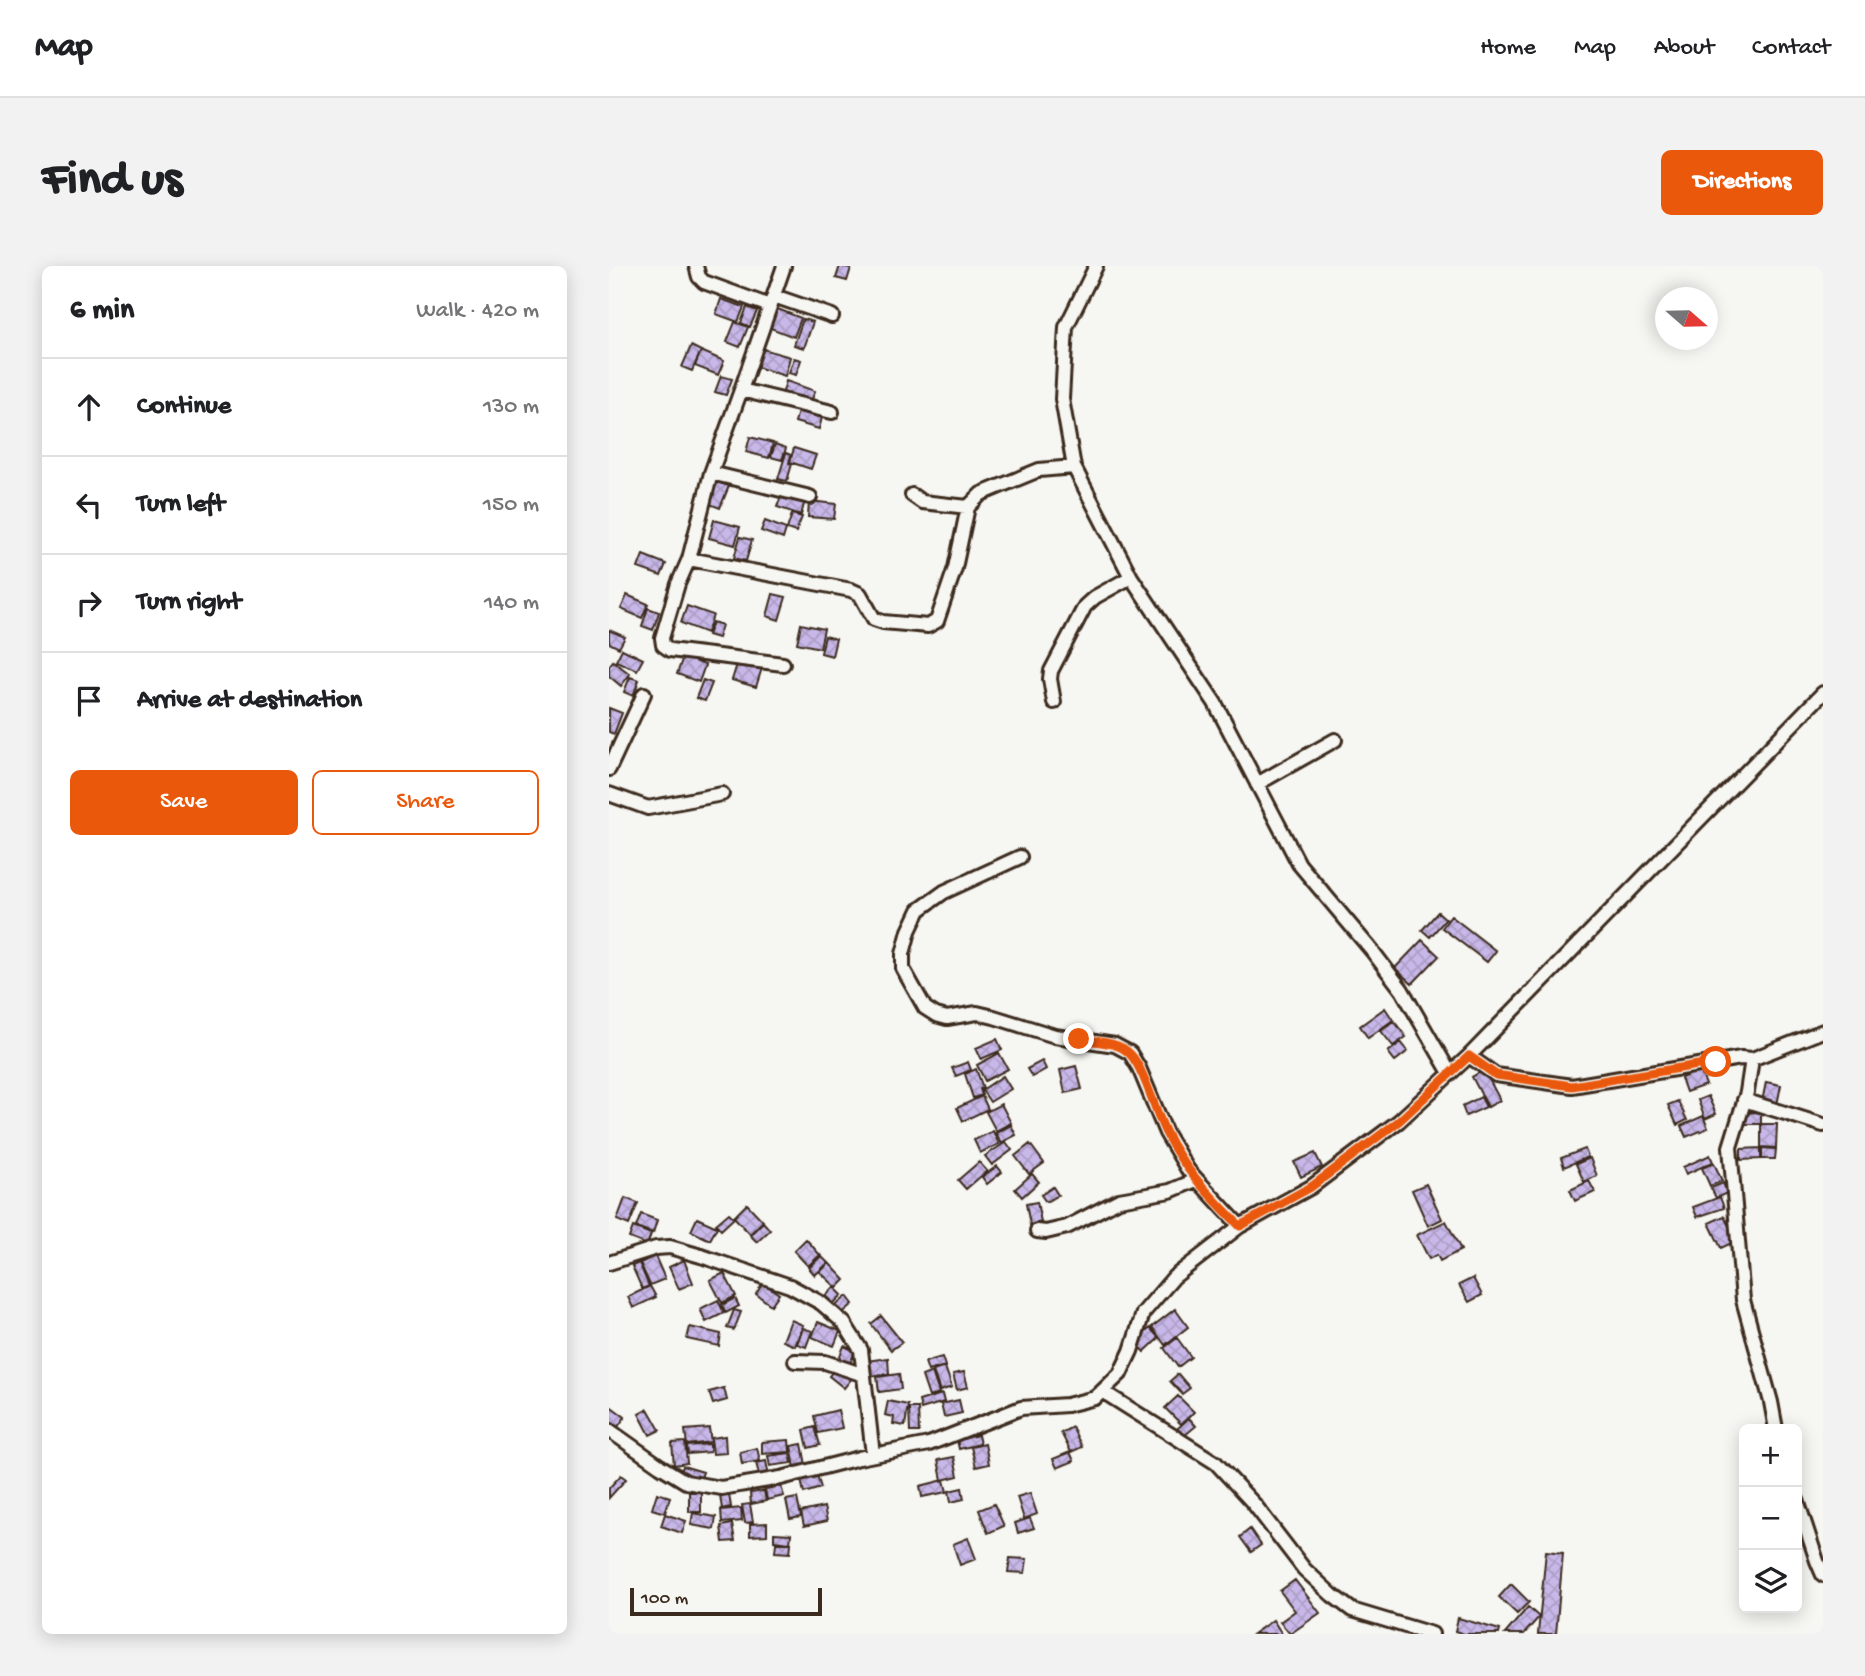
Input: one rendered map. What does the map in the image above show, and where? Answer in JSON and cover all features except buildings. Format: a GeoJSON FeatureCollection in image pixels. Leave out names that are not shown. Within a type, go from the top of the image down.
{"type":"FeatureCollection","features":[{"type":"Feature","properties":{"kind":"street"},"geometry":{"type":"LineString","coordinates":[[696,266],[699,277],[704,282],[832,316]]}},
{"type":"Feature","properties":{"kind":"street"},"geometry":{"type":"LineString","coordinates":[[783,664],[670,650],[663,645],[662,638],[689,559],[711,473],[784,266]]}},
{"type":"Feature","properties":{"kind":"street"},"geometry":{"type":"LineString","coordinates":[[1097,266],[1066,327],[1062,399],[1074,467],[1131,577],[1215,703],[1299,864],[1402,990],[1450,1073]]}},
{"type":"Feature","properties":{"kind":"street"},"geometry":{"type":"LineString","coordinates":[[741,390],[832,412]]}},
{"type":"Feature","properties":{"kind":"street"},"geometry":{"type":"LineString","coordinates":[[689,559],[851,590],[860,594],[874,619],[928,626],[937,621],[955,568],[968,507],[981,494],[1039,470],[1074,467]]}},
{"type":"Feature","properties":{"kind":"street"},"geometry":{"type":"LineString","coordinates":[[711,473],[810,497]]}},
{"type":"Feature","properties":{"kind":"street"},"geometry":{"type":"LineString","coordinates":[[912,495],[922,502],[968,507]]}},
{"type":"Feature","properties":{"kind":"street"},"geometry":{"type":"LineString","coordinates":[[1054,702],[1051,671],[1085,606],[1095,597],[1131,577]]}},
{"type":"Feature","properties":{"kind":"street"},"geometry":{"type":"LineString","coordinates":[[609,1430],[686,1482],[722,1488],[781,1478],[929,1444],[1021,1408],[1067,1405],[1095,1398],[1120,1374],[1131,1351],[1143,1313],[1174,1277],[1240,1226],[1311,1187],[1399,1121],[1469,1056],[1823,693]]}},
{"type":"Feature","properties":{"kind":"street"},"geometry":{"type":"LineString","coordinates":[[609,769],[644,694]]}},
{"type":"Feature","properties":{"kind":"street"},"geometry":{"type":"LineString","coordinates":[[1257,785],[1335,740]]}},
{"type":"Feature","properties":{"kind":"street"},"geometry":{"type":"LineString","coordinates":[[609,794],[649,808],[722,794]]}},
{"type":"Feature","properties":{"kind":"street"},"geometry":{"type":"LineString","coordinates":[[1020,857],[944,892],[919,910],[903,954],[903,969],[925,1008],[947,1018],[977,1013],[1055,1036],[1115,1045],[1130,1054],[1139,1068],[1166,1133],[1188,1170],[1240,1226]]}},
{"type":"Feature","properties":{"kind":"street"},"geometry":{"type":"LineString","coordinates":[[1469,1056],[1496,1075],[1572,1086],[1741,1058],[1752,1059],[1823,1031]]}},
{"type":"Feature","properties":{"kind":"street"},"geometry":{"type":"LineString","coordinates":[[1752,1059],[1744,1100],[1730,1147],[1742,1300],[1775,1424]]}},
{"type":"Feature","properties":{"kind":"street"},"geometry":{"type":"LineString","coordinates":[[1744,1100],[1823,1125]]}},
{"type":"Feature","properties":{"kind":"street"},"geometry":{"type":"LineString","coordinates":[[1037,1231],[1046,1232],[1067,1227],[1119,1200],[1170,1191],[1196,1180]]}},
{"type":"Feature","properties":{"kind":"street"},"geometry":{"type":"LineString","coordinates":[[609,1263],[656,1248],[670,1248],[790,1286],[821,1303],[844,1323],[861,1350],[873,1455]]}},
{"type":"Feature","properties":{"kind":"street"},"geometry":{"type":"LineString","coordinates":[[795,1361],[825,1362],[864,1375]]}},
{"type":"Feature","properties":{"kind":"street"},"geometry":{"type":"LineString","coordinates":[[1102,1391],[1216,1463],[1254,1503],[1304,1569],[1352,1610],[1432,1634]]}},
{"type":"Feature","properties":{"kind":"street"},"geometry":{"type":"LineString","coordinates":[[1802,1514],[1823,1575]]}},
{"type":"Feature","properties":{"kind":"route"},"geometry":{"type":"LineString","coordinates":[[1079,1039],[1115,1045],[1130,1054],[1139,1068],[1166,1133],[1188,1170],[1240,1226],[1311,1187],[1399,1121],[1469,1056],[1496,1075],[1572,1086],[1716,1062]]}}]}
